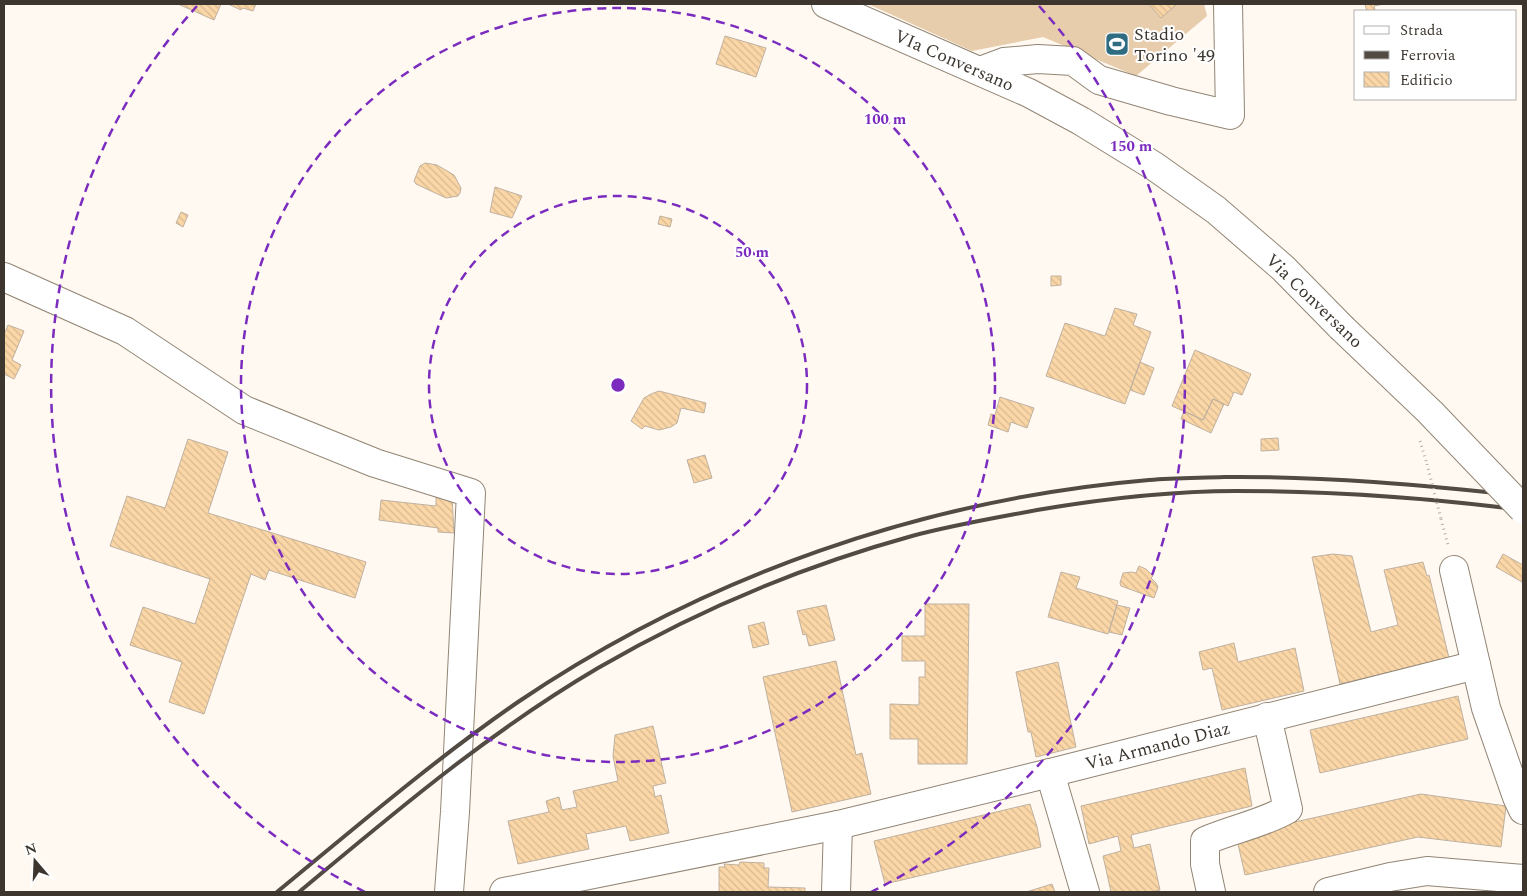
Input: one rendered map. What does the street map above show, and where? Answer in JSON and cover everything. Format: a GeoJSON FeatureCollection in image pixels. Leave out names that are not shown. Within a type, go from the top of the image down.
{"type":"FeatureCollection","features":[{"type":"Feature","properties":{"kind":"street","name":"VIa Conversano"},"geometry":{"type":"LineString","coordinates":[[826,4],[1029,93],[1081,121]]}},
{"type":"Feature","properties":{"kind":"street"},"geometry":{"type":"LineString","coordinates":[[980,71],[1004,62],[1038,60],[1073,61],[1099,80],[1171,101],[1230,115],[1228,4]]}},
{"type":"Feature","properties":{"kind":"street","name":"Via Conversano"},"geometry":{"type":"LineString","coordinates":[[1081,121],[1154,166],[1216,210],[1283,268],[1341,327],[1430,412],[1523,509]]}},
{"type":"Feature","properties":{"kind":"street"},"geometry":{"type":"LineString","coordinates":[[4,277],[125,331],[244,410],[374,463],[471,493],[450,892]]}},
{"type":"Feature","properties":{"kind":"street"},"geometry":{"type":"LineString","coordinates":[[1454,570],[1486,708],[1523,810]]}},
{"type":"Feature","properties":{"kind":"street","name":"Via Armando Diaz"},"geometry":{"type":"LineString","coordinates":[[504,892],[838,825],[1476,665]]}},
{"type":"Feature","properties":{"kind":"street"},"geometry":{"type":"LineString","coordinates":[[1211,892],[1205,864],[1205,840],[1223,832],[1274,818],[1288,809],[1267,717]]}},
{"type":"Feature","properties":{"kind":"street"},"geometry":{"type":"LineString","coordinates":[[1050,773],[1085,892]]}},
{"type":"Feature","properties":{"kind":"street"},"geometry":{"type":"LineString","coordinates":[[836,892],[838,825]]}},
{"type":"Feature","properties":{"kind":"street"},"geometry":{"type":"LineString","coordinates":[[1328,892],[1390,877],[1427,871],[1523,879]]}},
{"type":"Feature","properties":{"kind":"path"},"geometry":{"type":"LineString","coordinates":[[1427,464],[1441,519]]}},
{"type":"Feature","properties":{"kind":"shaded area","name":"Stadio Torino '49"},"geometry":{"type":"Polygon","coordinates":[[[868,4],[1204,4],[1207,16],[1136,76],[1043,37],[972,51],[868,4]]]}},
{"type":"Feature","properties":{"kind":"building"},"geometry":{"type":"Polygon","coordinates":[[[178,4],[221,4],[214,20],[178,4]]]}},
{"type":"Feature","properties":{"kind":"building"},"geometry":{"type":"Polygon","coordinates":[[[228,4],[256,4],[253,11],[243,8],[241,10],[228,4]]]}},
{"type":"Feature","properties":{"kind":"building"},"geometry":{"type":"Polygon","coordinates":[[[1149,4],[1177,4],[1161,18],[1149,4]]]}},
{"type":"Feature","properties":{"kind":"building"},"geometry":{"type":"Polygon","coordinates":[[[1365,4],[1384,4],[1374,6],[1375,10],[1367,10],[1365,4]]]}},
{"type":"Feature","properties":{"kind":"building"},"geometry":{"type":"Polygon","coordinates":[[[725,36],[766,48],[756,77],[716,64],[725,36]]]}},
{"type":"Feature","properties":{"kind":"building"},"geometry":{"type":"Polygon","coordinates":[[[425,163],[437,165],[454,175],[461,188],[458,196],[446,198],[416,184],[414,181],[420,166],[425,163]]]}},
{"type":"Feature","properties":{"kind":"building"},"geometry":{"type":"Polygon","coordinates":[[[495,187],[522,196],[512,218],[490,212],[495,187]]]}},
{"type":"Feature","properties":{"kind":"building"},"geometry":{"type":"Polygon","coordinates":[[[181,212],[188,215],[183,227],[176,223],[181,212]]]}},
{"type":"Feature","properties":{"kind":"building"},"geometry":{"type":"Polygon","coordinates":[[[660,216],[672,219],[670,227],[658,224],[660,216]]]}},
{"type":"Feature","properties":{"kind":"building"},"geometry":{"type":"Polygon","coordinates":[[[1051,276],[1061,276],[1061,285],[1051,286],[1051,276]]]}},
{"type":"Feature","properties":{"kind":"building"},"geometry":{"type":"Polygon","coordinates":[[[1115,308],[1137,314],[1133,325],[1151,332],[1125,404],[1046,376],[1065,323],[1105,336],[1115,308]]]}},
{"type":"Feature","properties":{"kind":"building"},"geometry":{"type":"Polygon","coordinates":[[[8,325],[24,331],[12,360],[21,365],[14,379],[4,374],[4,335],[8,325]]]}},
{"type":"Feature","properties":{"kind":"building"},"geometry":{"type":"Polygon","coordinates":[[[1195,350],[1251,374],[1242,395],[1234,392],[1228,406],[1213,399],[1203,420],[1172,406],[1195,350]]]}},
{"type":"Feature","properties":{"kind":"building"},"geometry":{"type":"Polygon","coordinates":[[[1140,362],[1154,368],[1144,395],[1130,390],[1140,362]]]}},
{"type":"Feature","properties":{"kind":"building"},"geometry":{"type":"Polygon","coordinates":[[[659,391],[706,403],[704,413],[681,408],[677,423],[671,427],[659,430],[645,426],[642,429],[631,421],[644,398],[659,391]]]}},
{"type":"Feature","properties":{"kind":"building"},"geometry":{"type":"Polygon","coordinates":[[[1000,397],[1034,408],[1027,428],[1011,422],[1008,432],[988,425],[991,414],[995,415],[1000,397]]]}},
{"type":"Feature","properties":{"kind":"building"},"geometry":{"type":"Polygon","coordinates":[[[1213,399],[1224,404],[1211,433],[1181,419],[1184,411],[1203,420],[1213,399]]]}},
{"type":"Feature","properties":{"kind":"building"},"geometry":{"type":"Polygon","coordinates":[[[1278,438],[1279,450],[1261,451],[1261,439],[1278,438]]]}},
{"type":"Feature","properties":{"kind":"building"},"geometry":{"type":"Polygon","coordinates":[[[188,439],[228,452],[208,513],[366,562],[355,598],[269,570],[265,580],[251,574],[204,714],[169,702],[182,662],[130,645],[143,607],[195,624],[210,579],[110,546],[127,496],[165,508],[188,439]]]}},
{"type":"Feature","properties":{"kind":"building"},"geometry":{"type":"Polygon","coordinates":[[[705,455],[712,478],[694,483],[687,460],[705,455]]]}},
{"type":"Feature","properties":{"kind":"building"},"geometry":{"type":"Polygon","coordinates":[[[436,495],[452,496],[454,533],[438,532],[438,528],[379,520],[381,500],[436,506],[436,495]]]}},
{"type":"Feature","properties":{"kind":"building"},"geometry":{"type":"Polygon","coordinates":[[[1333,554],[1352,556],[1371,632],[1398,625],[1384,570],[1423,562],[1427,576],[1429,575],[1449,658],[1340,684],[1312,557],[1333,554]]]}},
{"type":"Feature","properties":{"kind":"building"},"geometry":{"type":"Polygon","coordinates":[[[1503,554],[1523,565],[1522,582],[1496,567],[1503,554]]]}},
{"type":"Feature","properties":{"kind":"building"},"geometry":{"type":"Polygon","coordinates":[[[1139,566],[1146,569],[1153,576],[1151,578],[1158,587],[1154,598],[1121,586],[1123,573],[1136,573],[1139,566]]]}},
{"type":"Feature","properties":{"kind":"building"},"geometry":{"type":"Polygon","coordinates":[[[1061,572],[1080,577],[1076,588],[1118,601],[1108,634],[1048,617],[1061,572]]]}},
{"type":"Feature","properties":{"kind":"building"},"geometry":{"type":"Polygon","coordinates":[[[925,604],[969,604],[967,764],[918,764],[918,739],[890,739],[890,704],[919,705],[919,677],[925,677],[925,661],[902,661],[902,636],[925,636],[925,604]]]}},
{"type":"Feature","properties":{"kind":"building"},"geometry":{"type":"Polygon","coordinates":[[[826,605],[835,640],[809,646],[806,634],[803,635],[797,611],[826,605]]]}},
{"type":"Feature","properties":{"kind":"building"},"geometry":{"type":"Polygon","coordinates":[[[1117,605],[1130,608],[1122,635],[1109,632],[1117,605]]]}},
{"type":"Feature","properties":{"kind":"building"},"geometry":{"type":"Polygon","coordinates":[[[764,622],[769,644],[753,648],[748,626],[764,622]]]}},
{"type":"Feature","properties":{"kind":"building"},"geometry":{"type":"Polygon","coordinates":[[[1234,643],[1238,662],[1295,648],[1304,691],[1222,710],[1212,668],[1203,670],[1199,652],[1234,643]]]}},
{"type":"Feature","properties":{"kind":"building"},"geometry":{"type":"Polygon","coordinates":[[[836,661],[856,755],[862,753],[871,794],[792,812],[763,677],[836,661]]]}},
{"type":"Feature","properties":{"kind":"building"},"geometry":{"type":"Polygon","coordinates":[[[1058,662],[1076,747],[1036,757],[1031,732],[1028,732],[1016,672],[1058,662]]]}},
{"type":"Feature","properties":{"kind":"building"},"geometry":{"type":"Polygon","coordinates":[[[1458,696],[1468,739],[1320,773],[1310,730],[1458,696]]]}},
{"type":"Feature","properties":{"kind":"building"},"geometry":{"type":"Polygon","coordinates":[[[653,726],[666,783],[653,786],[655,797],[661,795],[669,833],[630,841],[626,826],[586,834],[589,849],[518,864],[508,821],[549,812],[546,801],[559,797],[562,810],[577,807],[573,791],[618,781],[613,756],[615,735],[653,726]]]}},
{"type":"Feature","properties":{"kind":"building"},"geometry":{"type":"Polygon","coordinates":[[[1245,768],[1252,806],[1131,835],[1134,848],[1150,844],[1160,890],[1151,892],[1111,892],[1103,856],[1121,851],[1118,836],[1089,844],[1081,806],[1245,768]]]}},
{"type":"Feature","properties":{"kind":"building"},"geometry":{"type":"Polygon","coordinates":[[[1421,794],[1506,806],[1501,847],[1418,837],[1245,875],[1236,835],[1421,794]]]}},
{"type":"Feature","properties":{"kind":"building"},"geometry":{"type":"Polygon","coordinates":[[[1030,804],[1041,847],[885,884],[874,841],[1030,804]]]}},
{"type":"Feature","properties":{"kind":"building"},"geometry":{"type":"Polygon","coordinates":[[[740,862],[764,863],[764,868],[769,868],[768,887],[805,888],[805,892],[719,892],[719,867],[725,867],[724,864],[739,865],[740,862]]]}},
{"type":"Feature","properties":{"kind":"building"},"geometry":{"type":"Polygon","coordinates":[[[1052,884],[1055,892],[1026,892],[1052,884]]]}},
{"type":"Feature","properties":{"kind":"railway"},"geometry":{"type":"LineString","coordinates":[[277,892],[456,747],[518,702],[589,657],[664,617],[740,581],[819,551],[900,525],[982,505],[1065,490],[1177,478],[1299,478],[1411,485],[1523,496]]}},
{"type":"Feature","properties":{"kind":"railway"},"geometry":{"type":"LineString","coordinates":[[299,892],[407,803],[481,746],[598,668],[635,647],[712,609],[791,576],[871,548],[943,528],[1037,510],[1086,502],[1186,492],[1272,491],[1344,494],[1452,502],[1523,510]]}},
{"type":"Feature","properties":{"kind":"place","name":"Stadio Torino '49"},"geometry":{"type":"Point","coordinates":[1117,44]}}]}
